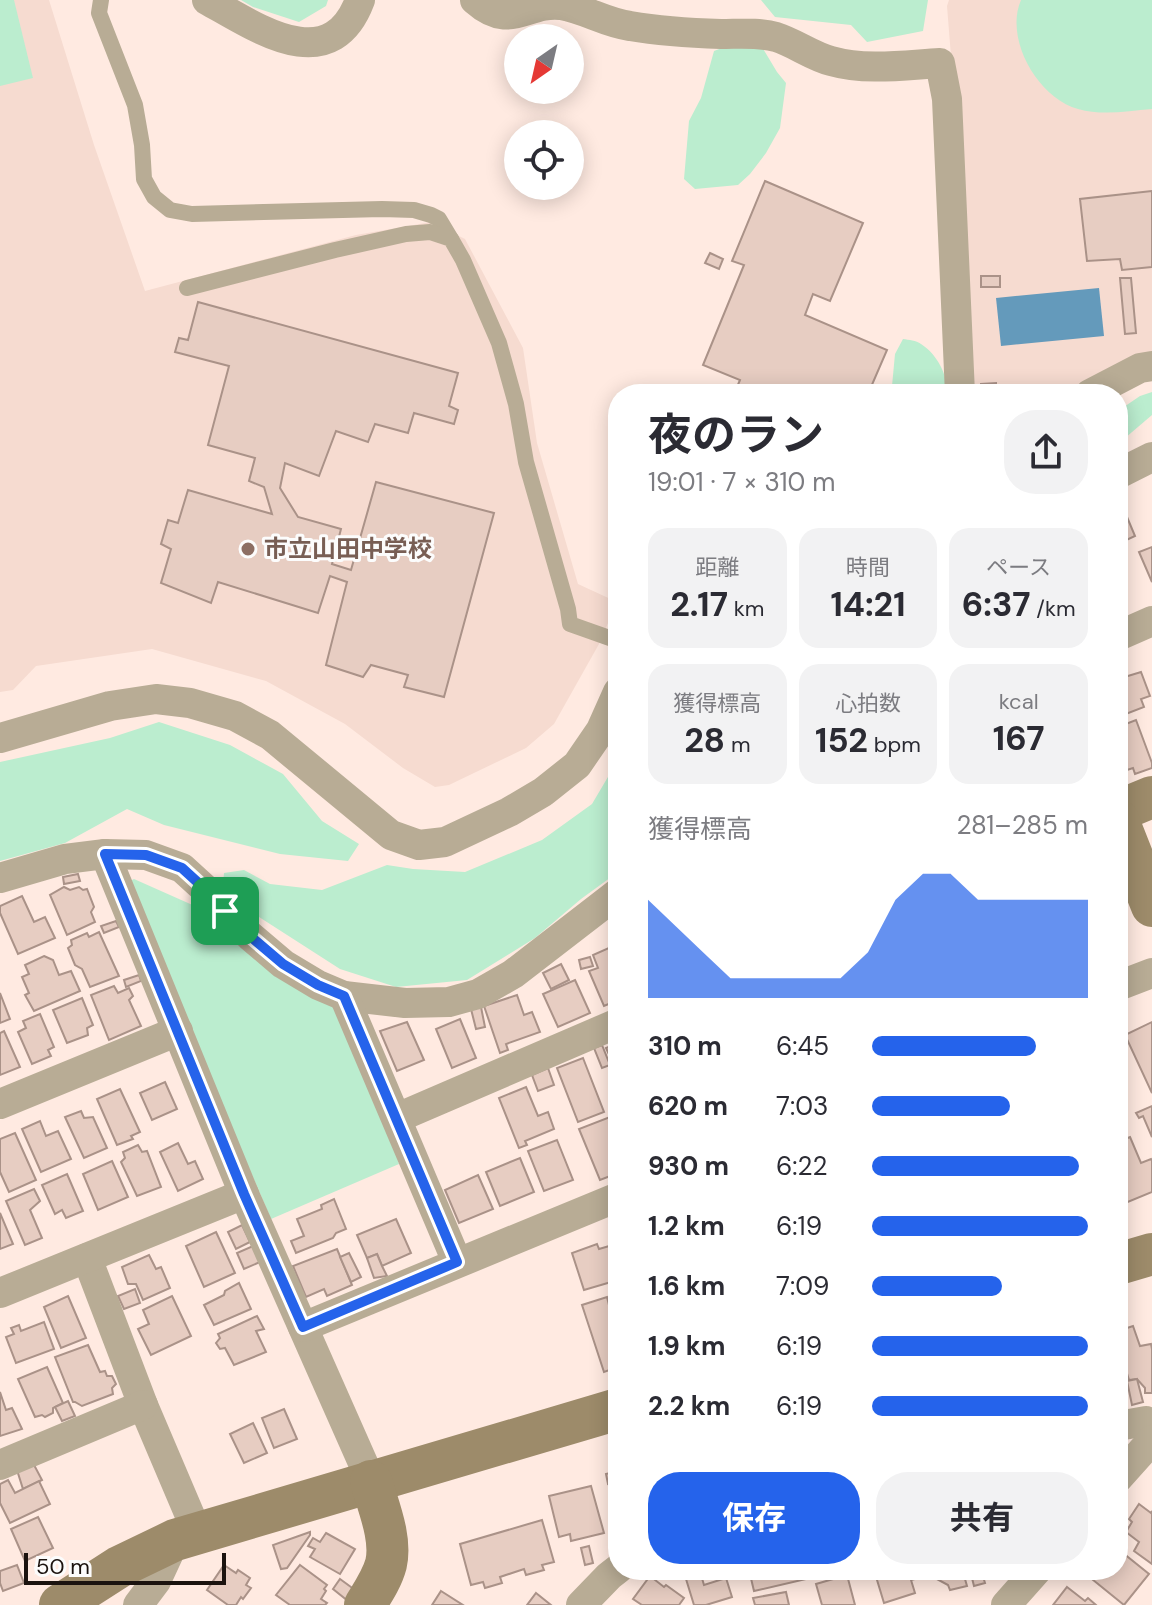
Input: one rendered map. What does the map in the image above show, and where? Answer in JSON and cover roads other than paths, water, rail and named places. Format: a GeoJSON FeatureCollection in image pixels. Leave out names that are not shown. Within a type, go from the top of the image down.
{"type":"FeatureCollection","features":[{"type":"Feature","properties":{"kind":"street"},"geometry":{"type":"LineString","coordinates":[[207,0],[272,34],[310,44],[328,39],[342,28],[354,16],[360,0]]}},
{"type":"Feature","properties":{"kind":"street"},"geometry":{"type":"LineString","coordinates":[[475,0],[500,15],[559,5],[627,26],[776,37],[829,61],[853,66],[940,63],[947,99],[960,384]]}},
{"type":"Feature","properties":{"kind":"street"},"geometry":{"type":"LineString","coordinates":[[1109,384],[1140,368],[1152,366]]}},
{"type":"Feature","properties":{"kind":"street"},"geometry":{"type":"LineString","coordinates":[[1128,469],[1152,457]]}},
{"type":"Feature","properties":{"kind":"street"},"geometry":{"type":"LineString","coordinates":[[1128,632],[1152,621]]}},
{"type":"Feature","properties":{"kind":"street"},"geometry":{"type":"LineString","coordinates":[[0,738],[110,706],[156,699],[190,703],[235,716],[270,735],[391,835],[419,845],[445,842],[543,792],[577,765],[608,714]]}},
{"type":"Feature","properties":{"kind":"street"},"geometry":{"type":"LineString","coordinates":[[1128,807],[1152,797]]}},
{"type":"Feature","properties":{"kind":"street"},"geometry":{"type":"LineString","coordinates":[[1128,845],[1152,906]]}},
{"type":"Feature","properties":{"kind":"street"},"geometry":{"type":"LineString","coordinates":[[105,854],[244,1194],[371,1481],[387,1540],[387,1562],[365,1605]]}},
{"type":"Feature","properties":{"kind":"street"},"geometry":{"type":"LineString","coordinates":[[0,878],[65,859],[105,854],[146,855],[182,868],[250,936],[283,964],[318,985],[344,996],[405,1003],[449,1002],[478,994],[513,974],[608,901]]}},
{"type":"Feature","properties":{"kind":"street"},"geometry":{"type":"LineString","coordinates":[[1128,982],[1152,973]]}},
{"type":"Feature","properties":{"kind":"street"},"geometry":{"type":"LineString","coordinates":[[344,996],[457,1262]]}},
{"type":"Feature","properties":{"kind":"street"},"geometry":{"type":"LineString","coordinates":[[397,1118],[608,1027]]}},
{"type":"Feature","properties":{"kind":"street"},"geometry":{"type":"LineString","coordinates":[[0,1104],[178,1031]]}},
{"type":"Feature","properties":{"kind":"street"},"geometry":{"type":"LineString","coordinates":[[0,1293],[244,1194]]}},
{"type":"Feature","properties":{"kind":"street"},"geometry":{"type":"LineString","coordinates":[[303,1327],[608,1201]]}},
{"type":"Feature","properties":{"kind":"street"},"geometry":{"type":"LineString","coordinates":[[1128,1261],[1152,1254]]}},
{"type":"Feature","properties":{"kind":"street"},"geometry":{"type":"LineString","coordinates":[[87,1258],[143,1405],[186,1536]]}},
{"type":"Feature","properties":{"kind":"street"},"geometry":{"type":"LineString","coordinates":[[0,1465],[143,1405]]}},
{"type":"Feature","properties":{"kind":"street"},"geometry":{"type":"LineString","coordinates":[[60,1605],[119,1567],[186,1536],[608,1412]]}},
{"type":"Feature","properties":{"kind":"street"},"geometry":{"type":"LineString","coordinates":[[1128,1424],[1146,1421],[1152,1424]]}},
{"type":"Feature","properties":{"kind":"street"},"geometry":{"type":"LineString","coordinates":[[1128,1467],[1152,1440]]}},
{"type":"Feature","properties":{"kind":"street"},"geometry":{"type":"LineString","coordinates":[[138,1605],[186,1536]]}},
{"type":"Feature","properties":{"kind":"street"},"geometry":{"type":"LineString","coordinates":[[595,1600],[608,1578]]}},
{"type":"Feature","properties":{"kind":"street"},"geometry":{"type":"LineString","coordinates":[[1006,1605],[1028,1580]]}},
{"type":"Feature","properties":{"kind":"lane"},"geometry":{"type":"LineString","coordinates":[[101,0],[99,13],[135,105],[144,179],[154,197],[170,210],[192,214],[414,210],[439,219],[463,260],[499,343],[516,404],[526,462],[570,624],[608,637]]}},
{"type":"Feature","properties":{"kind":"lane"},"geometry":{"type":"LineString","coordinates":[[187,288],[406,234],[430,232],[451,239]]}},
{"type":"Feature","properties":{"kind":"water"},"geometry":{"type":"Polygon","coordinates":[[[1099,288],[1104,336],[1001,346],[996,298],[1099,288]]]}},
{"type":"Feature","properties":{"kind":"place","name":"市立山田中学校"},"geometry":{"type":"Point","coordinates":[248,549]}}]}
